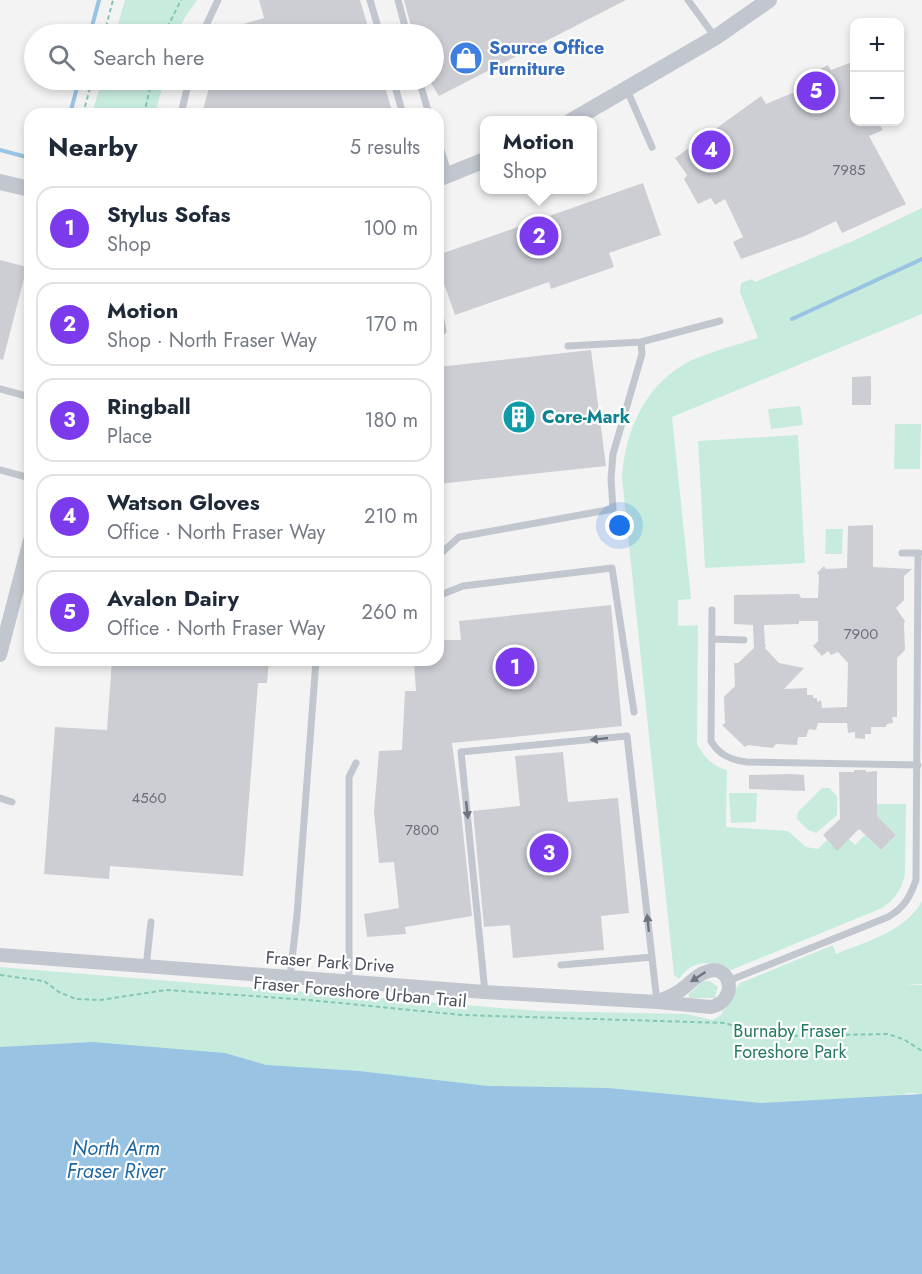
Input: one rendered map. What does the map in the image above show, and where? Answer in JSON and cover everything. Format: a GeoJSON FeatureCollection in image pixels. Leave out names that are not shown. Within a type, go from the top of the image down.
{"type":"FeatureCollection","features":[{"type":"Feature","properties":{"kind":"street"},"geometry":{"type":"LineString","coordinates":[[578,116],[716,37],[770,0]]}},
{"type":"Feature","properties":{"kind":"street"},"geometry":{"type":"LineString","coordinates":[[444,177],[480,162]]}},
{"type":"Feature","properties":{"kind":"street"},"geometry":{"type":"LineString","coordinates":[[0,182],[24,188]]}},
{"type":"Feature","properties":{"kind":"street"},"geometry":{"type":"LineString","coordinates":[[0,655],[24,563]]}},
{"type":"Feature","properties":{"kind":"street","name":"Fraser Park Drive"},"geometry":{"type":"LineString","coordinates":[[0,955],[711,1007],[718,1006],[727,998],[728,981]]}},
{"type":"Feature","properties":{"kind":"street"},"geometry":{"type":"LineString","coordinates":[[657,1002],[678,992],[701,973],[715,969],[728,981]]}},
{"type":"Feature","properties":{"kind":"lane"},"geometry":{"type":"LineString","coordinates":[[207,24],[218,0]]}},
{"type":"Feature","properties":{"kind":"lane"},"geometry":{"type":"LineString","coordinates":[[370,0],[377,24]]}},
{"type":"Feature","properties":{"kind":"lane"},"geometry":{"type":"LineString","coordinates":[[398,0],[404,24]]}},
{"type":"Feature","properties":{"kind":"lane"},"geometry":{"type":"LineString","coordinates":[[688,0],[716,37]]}},
{"type":"Feature","properties":{"kind":"lane"},"geometry":{"type":"LineString","coordinates":[[183,108],[187,90]]}},
{"type":"Feature","properties":{"kind":"lane"},"geometry":{"type":"LineString","coordinates":[[396,90],[402,108]]}},
{"type":"Feature","properties":{"kind":"lane"},"geometry":{"type":"LineString","coordinates":[[422,90],[427,108]]}},
{"type":"Feature","properties":{"kind":"lane"},"geometry":{"type":"LineString","coordinates":[[627,90],[652,147]]}},
{"type":"Feature","properties":{"kind":"lane"},"geometry":{"type":"LineString","coordinates":[[568,346],[641,342],[720,321]]}},
{"type":"Feature","properties":{"kind":"lane"},"geometry":{"type":"LineString","coordinates":[[444,551],[459,537],[613,509],[611,479],[613,454],[642,354],[641,342]]}},
{"type":"Feature","properties":{"kind":"lane"},"geometry":{"type":"LineString","coordinates":[[0,389],[24,395]]}},
{"type":"Feature","properties":{"kind":"lane"},"geometry":{"type":"LineString","coordinates":[[0,470],[24,476]]}},
{"type":"Feature","properties":{"kind":"lane"},"geometry":{"type":"LineString","coordinates":[[728,981],[888,917],[900,910],[910,896],[916,880],[920,553],[902,553]]}},
{"type":"Feature","properties":{"kind":"lane"},"geometry":{"type":"LineString","coordinates":[[444,594],[463,586],[612,568],[634,712]]}},
{"type":"Feature","properties":{"kind":"lane"},"geometry":{"type":"LineString","coordinates":[[712,610],[711,741],[716,750],[734,761],[747,762],[918,765]]}},
{"type":"Feature","properties":{"kind":"lane"},"geometry":{"type":"LineString","coordinates":[[712,639],[744,640]]}},
{"type":"Feature","properties":{"kind":"lane"},"geometry":{"type":"LineString","coordinates":[[290,977],[297,915],[316,666]]}},
{"type":"Feature","properties":{"kind":"lane"},"geometry":{"type":"LineString","coordinates":[[485,992],[461,752],[627,736],[657,1002]]}},
{"type":"Feature","properties":{"kind":"lane"},"geometry":{"type":"LineString","coordinates":[[349,980],[348,777],[356,764]]}},
{"type":"Feature","properties":{"kind":"lane"},"geometry":{"type":"LineString","coordinates":[[0,798],[12,802]]}},
{"type":"Feature","properties":{"kind":"lane"},"geometry":{"type":"LineString","coordinates":[[146,967],[151,922]]}},
{"type":"Feature","properties":{"kind":"lane"},"geometry":{"type":"LineString","coordinates":[[561,965],[652,957]]}},
{"type":"Feature","properties":{"kind":"path"},"geometry":{"type":"LineString","coordinates":[[107,24],[113,0]]}},
{"type":"Feature","properties":{"kind":"path"},"geometry":{"type":"LineString","coordinates":[[168,24],[181,0]]}},
{"type":"Feature","properties":{"kind":"path"},"geometry":{"type":"LineString","coordinates":[[85,108],[89,90]]}},
{"type":"Feature","properties":{"kind":"path"},"geometry":{"type":"LineString","coordinates":[[145,108],[150,90]]}},
{"type":"Feature","properties":{"kind":"path","name":"Fraser Foreshore Urban Trail"},"geometry":{"type":"LineString","coordinates":[[0,975],[44,981],[59,992],[76,999],[100,1000],[175,990],[462,1015],[725,1023],[753,1032],[784,1036],[888,1034],[905,1040],[922,1051]]}},
{"type":"Feature","properties":{"kind":"green space"},"geometry":{"type":"Polygon","coordinates":[[[125,0],[197,0],[182,24],[118,24],[125,0]]]}},
{"type":"Feature","properties":{"kind":"green space"},"geometry":{"type":"Polygon","coordinates":[[[99,90],[161,90],[157,108],[94,108],[99,90]]]}},
{"type":"Feature","properties":{"kind":"green space"},"geometry":{"type":"Polygon","coordinates":[[[922,208],[922,314],[672,417],[691,599],[678,600],[678,626],[698,625],[697,744],[709,760],[727,770],[726,827],[788,831],[806,847],[818,849],[827,840],[837,850],[849,839],[855,845],[865,835],[881,850],[896,835],[877,816],[877,804],[906,804],[904,879],[897,894],[882,908],[729,971],[722,967],[702,963],[690,968],[679,979],[674,975],[622,478],[633,425],[650,394],[676,369],[692,360],[758,338],[740,292],[741,283],[752,279],[755,282],[855,240],[922,208]]]}},
{"type":"Feature","properties":{"kind":"green space"},"geometry":{"type":"Polygon","coordinates":[[[800,406],[803,425],[771,429],[768,409],[800,406]]]}},
{"type":"Feature","properties":{"kind":"green space"},"geometry":{"type":"Polygon","coordinates":[[[895,424],[921,424],[920,469],[894,469],[895,424]]]}},
{"type":"Feature","properties":{"kind":"green space"},"geometry":{"type":"Polygon","coordinates":[[[798,435],[805,563],[705,568],[698,441],[798,435]]]}},
{"type":"Feature","properties":{"kind":"green space"},"geometry":{"type":"Polygon","coordinates":[[[826,529],[843,529],[842,554],[825,554],[826,529]]]}},
{"type":"Feature","properties":{"kind":"green space"},"geometry":{"type":"Polygon","coordinates":[[[822,788],[829,788],[837,796],[837,815],[816,833],[808,830],[797,819],[798,812],[822,788]]]}},
{"type":"Feature","properties":{"kind":"green space"},"geometry":{"type":"Polygon","coordinates":[[[729,793],[757,793],[756,822],[731,823],[729,793]]]}},
{"type":"Feature","properties":{"kind":"green space","name":"Burnaby Fraser Foreshore Park"},"geometry":{"type":"Polygon","coordinates":[[[922,901],[922,984],[905,985],[922,985],[922,1094],[909,1093],[843,1113],[0,1049],[2,1047],[0,1047],[0,967],[539,1011],[687,1014],[713,1020],[722,1014],[740,983],[833,945],[836,954],[872,940],[906,921],[922,901]]]}},
{"type":"Feature","properties":{"kind":"green space"},"geometry":{"type":"Polygon","coordinates":[[[703,981],[710,981],[718,987],[715,998],[689,998],[689,994],[703,981]]]}},
{"type":"Feature","properties":{"kind":"water","name":"North Arm Fraser River"},"geometry":{"type":"Polygon","coordinates":[[[93,1042],[225,1053],[266,1065],[359,1071],[488,1086],[608,1088],[761,1103],[922,1094],[922,1274],[0,1274],[0,1047],[93,1042]]]}},
{"type":"Feature","properties":{"kind":"building"},"geometry":{"type":"Polygon","coordinates":[[[259,0],[360,0],[367,24],[243,24],[264,18],[259,0]]]}},
{"type":"Feature","properties":{"kind":"building"},"geometry":{"type":"Polygon","coordinates":[[[404,0],[626,0],[439,96],[435,90],[444,90],[444,24],[410,24],[404,0]]]}},
{"type":"Feature","properties":{"kind":"building"},"geometry":{"type":"Polygon","coordinates":[[[850,63],[850,126],[880,126],[883,130],[869,136],[906,204],[842,233],[836,221],[805,236],[741,259],[733,242],[743,237],[725,199],[715,205],[711,198],[698,204],[684,179],[687,175],[675,158],[761,96],[766,104],[797,91],[796,88],[816,78],[814,72],[828,65],[831,70],[850,63]]]}},
{"type":"Feature","properties":{"kind":"building"},"geometry":{"type":"Polygon","coordinates":[[[208,90],[386,90],[391,108],[204,108],[208,90]]]}},
{"type":"Feature","properties":{"kind":"building"},"geometry":{"type":"Polygon","coordinates":[[[643,183],[661,235],[609,253],[614,267],[551,289],[549,282],[455,315],[444,283],[444,253],[643,183]]]}},
{"type":"Feature","properties":{"kind":"building"},"geometry":{"type":"Polygon","coordinates":[[[0,260],[24,266],[24,279],[3,360],[0,359],[0,260]]]}},
{"type":"Feature","properties":{"kind":"building","name":"Core-Mark"},"geometry":{"type":"Polygon","coordinates":[[[591,350],[606,466],[444,483],[444,366],[591,350]]]}},
{"type":"Feature","properties":{"kind":"building"},"geometry":{"type":"Polygon","coordinates":[[[871,376],[871,405],[852,405],[852,377],[871,376]]]}},
{"type":"Feature","properties":{"kind":"building"},"geometry":{"type":"Polygon","coordinates":[[[873,525],[873,567],[912,569],[904,576],[904,600],[896,608],[905,621],[905,650],[897,658],[897,717],[892,717],[893,723],[887,724],[886,727],[871,727],[871,734],[865,734],[865,739],[855,738],[855,732],[848,733],[847,723],[818,723],[816,730],[809,729],[806,737],[798,737],[797,745],[776,744],[773,748],[748,745],[745,747],[722,725],[725,723],[724,697],[735,686],[734,663],[738,663],[754,648],[753,625],[734,624],[734,595],[799,594],[801,598],[818,598],[819,575],[817,573],[824,566],[826,569],[847,568],[848,526],[873,525]],[[818,621],[764,625],[765,648],[779,663],[804,668],[784,689],[807,688],[807,695],[813,695],[813,698],[817,698],[817,702],[821,700],[822,708],[847,707],[848,663],[838,652],[831,655],[828,651],[822,656],[813,646],[818,641],[818,621]]]}},
{"type":"Feature","properties":{"kind":"building"},"geometry":{"type":"Polygon","coordinates":[[[611,605],[622,726],[452,743],[472,916],[405,927],[406,934],[367,937],[364,914],[399,908],[394,862],[379,863],[374,812],[379,751],[402,750],[405,691],[416,691],[414,666],[444,666],[444,640],[461,640],[459,621],[611,605]]]}},
{"type":"Feature","properties":{"kind":"building"},"geometry":{"type":"Polygon","coordinates":[[[112,666],[268,666],[267,683],[258,683],[243,876],[110,866],[109,879],[44,874],[55,727],[107,730],[112,666]]]}},
{"type":"Feature","properties":{"kind":"building"},"geometry":{"type":"Polygon","coordinates":[[[563,752],[568,802],[618,798],[629,913],[601,916],[604,950],[513,958],[510,925],[484,927],[473,811],[520,806],[515,756],[563,752]]]}},
{"type":"Feature","properties":{"kind":"building"},"geometry":{"type":"Polygon","coordinates":[[[854,770],[877,771],[877,816],[896,835],[881,850],[859,829],[837,851],[823,835],[840,819],[839,772],[854,772],[854,770]]]}},
{"type":"Feature","properties":{"kind":"building"},"geometry":{"type":"Polygon","coordinates":[[[749,775],[804,775],[805,791],[749,789],[749,775]]]}},
{"type":"Feature","properties":{"kind":"waterway"},"geometry":{"type":"LineString","coordinates":[[93,24],[99,0]]}},
{"type":"Feature","properties":{"kind":"waterway"},"geometry":{"type":"LineString","coordinates":[[72,108],[76,90]]}},
{"type":"Feature","properties":{"kind":"waterway"},"geometry":{"type":"LineString","coordinates":[[0,150],[24,156]]}},
{"type":"Feature","properties":{"kind":"waterway"},"geometry":{"type":"LineString","coordinates":[[792,319],[922,259]]}},
{"type":"Feature","properties":{"kind":"place","name":"Source Office Furniture"},"geometry":{"type":"Point","coordinates":[466,58]}},
{"type":"Feature","properties":{"kind":"place","name":"Avalon Dairy"},"geometry":{"type":"Point","coordinates":[816,91]}},
{"type":"Feature","properties":{"kind":"place","name":"Watson Gloves"},"geometry":{"type":"Point","coordinates":[711,150]}},
{"type":"Feature","properties":{"kind":"place","name":"Motion"},"geometry":{"type":"Point","coordinates":[539,236]}},
{"type":"Feature","properties":{"kind":"place","name":"Core-Mark"},"geometry":{"type":"Point","coordinates":[519,417]}},
{"type":"Feature","properties":{"kind":"place","name":"Stylus Sofas"},"geometry":{"type":"Point","coordinates":[515,667]}},
{"type":"Feature","properties":{"kind":"place","name":"Ringball"},"geometry":{"type":"Point","coordinates":[549,853]}}]}
